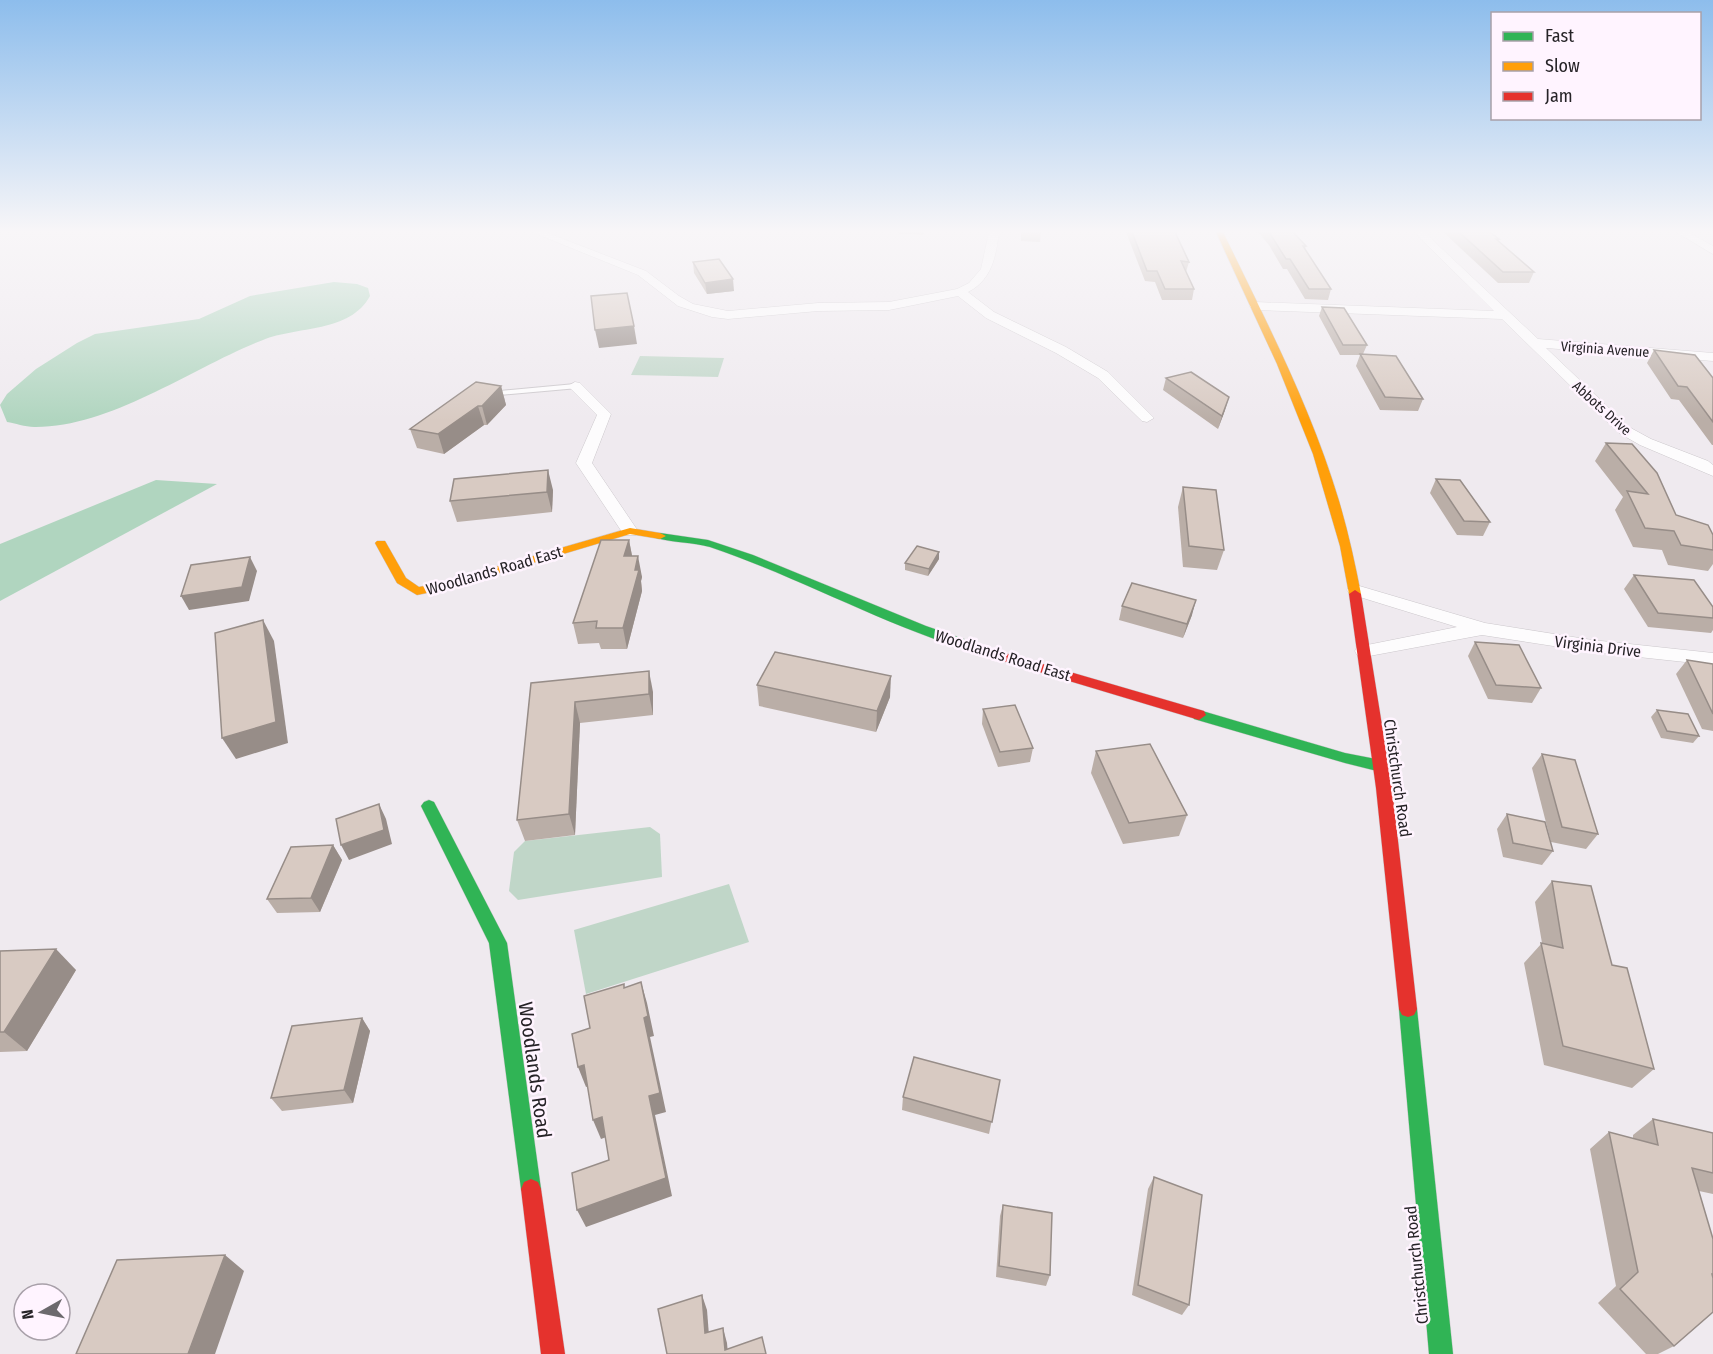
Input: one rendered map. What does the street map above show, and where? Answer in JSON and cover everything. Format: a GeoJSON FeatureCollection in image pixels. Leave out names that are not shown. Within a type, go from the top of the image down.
{"type":"FeatureCollection","features":[{"type":"Feature","properties":{"kind":"main road","name":"Christchurch Road"},"geometry":{"type":"LineString","coordinates":[[1250,295],[1313,435],[1337,510],[1356,590],[1381,766],[1441,1354]]}},
{"type":"Feature","properties":{"kind":"main road","name":"Woodlands Road East"},"geometry":{"type":"LineString","coordinates":[[381,543],[401,580],[417,591],[442,586],[630,531],[712,544],[836,592],[940,638],[1345,758],[1381,766]]}},
{"type":"Feature","properties":{"kind":"main road","name":"Woodlands Road"},"geometry":{"type":"LineString","coordinates":[[429,806],[498,943],[554,1354]]}},
{"type":"Feature","properties":{"kind":"street"},"geometry":{"type":"LineString","coordinates":[[669,295],[683,304],[717,314],[739,315],[818,307],[889,306],[944,295]]}},
{"type":"Feature","properties":{"kind":"street"},"geometry":{"type":"LineString","coordinates":[[964,295],[990,315],[1061,350],[1103,375],[1147,418]]}},
{"type":"Feature","properties":{"kind":"street","name":"Abbots Drive"},"geometry":{"type":"LineString","coordinates":[[1484,295],[1631,435],[1685,456],[1713,471]]}},
{"type":"Feature","properties":{"kind":"street"},"geometry":{"type":"LineString","coordinates":[[1255,306],[1505,315]]}},
{"type":"Feature","properties":{"kind":"street","name":"Virginia Avenue"},"geometry":{"type":"LineString","coordinates":[[1534,343],[1713,357]]}},
{"type":"Feature","properties":{"kind":"street"},"geometry":{"type":"LineString","coordinates":[[575,386],[604,414],[584,463],[630,531]]}},
{"type":"Feature","properties":{"kind":"street","name":"Virginia Drive"},"geometry":{"type":"LineString","coordinates":[[1356,590],[1483,629],[1592,646],[1713,659]]}},
{"type":"Feature","properties":{"kind":"street","name":"Virginia Drive"},"geometry":{"type":"LineString","coordinates":[[1365,651],[1483,629]]}},
{"type":"Feature","properties":{"kind":"lane"},"geometry":{"type":"LineString","coordinates":[[481,396],[575,386]]}},
{"type":"Feature","properties":{"kind":"green space"},"geometry":{"type":"Polygon","coordinates":[[[250,296],[370,296],[350,317],[322,327],[263,340],[151,394],[92,418],[63,425],[34,427],[7,422],[0,405],[7,394],[36,369],[77,343],[95,334],[199,319],[250,296]]]}},
{"type":"Feature","properties":{"kind":"green space"},"geometry":{"type":"Polygon","coordinates":[[[640,356],[724,358],[718,377],[631,375],[640,356]]]}},
{"type":"Feature","properties":{"kind":"green space"},"geometry":{"type":"Polygon","coordinates":[[[156,480],[217,484],[0,601],[0,544],[156,480]]]}},
{"type":"Feature","properties":{"kind":"green space"},"geometry":{"type":"Polygon","coordinates":[[[650,827],[660,834],[662,877],[518,900],[509,891],[514,852],[525,841],[650,827]]]}},
{"type":"Feature","properties":{"kind":"green space"},"geometry":{"type":"Polygon","coordinates":[[[729,884],[749,942],[586,994],[574,930],[729,884]]]}},
{"type":"Feature","properties":{"kind":"building"},"geometry":{"type":"Polygon","coordinates":[[[627,295],[634,326],[595,330],[591,296],[627,295]]]}},
{"type":"Feature","properties":{"kind":"building"},"geometry":{"type":"Polygon","coordinates":[[[1322,307],[1344,308],[1367,345],[1343,345],[1322,307]]]}},
{"type":"Feature","properties":{"kind":"building"},"geometry":{"type":"Polygon","coordinates":[[[1654,350],[1695,355],[1713,378],[1713,422],[1687,387],[1678,386],[1654,350]]]}},
{"type":"Feature","properties":{"kind":"building"},"geometry":{"type":"Polygon","coordinates":[[[1360,354],[1396,356],[1423,399],[1385,397],[1360,354]]]}},
{"type":"Feature","properties":{"kind":"building"},"geometry":{"type":"Polygon","coordinates":[[[1191,372],[1229,397],[1222,416],[1166,378],[1191,372]]]}},
{"type":"Feature","properties":{"kind":"building"},"geometry":{"type":"Polygon","coordinates":[[[476,382],[501,386],[482,406],[478,406],[438,434],[410,429],[476,382]]]}},
{"type":"Feature","properties":{"kind":"building"},"geometry":{"type":"Polygon","coordinates":[[[1606,443],[1632,444],[1657,473],[1676,515],[1708,525],[1713,535],[1713,550],[1681,545],[1674,531],[1645,528],[1627,491],[1648,494],[1606,443]]]}},
{"type":"Feature","properties":{"kind":"building"},"geometry":{"type":"Polygon","coordinates":[[[548,470],[547,492],[450,501],[454,479],[548,470]]]}},
{"type":"Feature","properties":{"kind":"building"},"geometry":{"type":"Polygon","coordinates":[[[1436,479],[1460,480],[1490,522],[1464,521],[1436,479]]]}},
{"type":"Feature","properties":{"kind":"building"},"geometry":{"type":"Polygon","coordinates":[[[1183,487],[1216,490],[1224,550],[1189,546],[1183,487]]]}},
{"type":"Feature","properties":{"kind":"building"},"geometry":{"type":"Polygon","coordinates":[[[601,540],[629,540],[624,556],[638,556],[635,570],[639,570],[623,628],[596,628],[597,621],[573,623],[601,540]]]}},
{"type":"Feature","properties":{"kind":"building"},"geometry":{"type":"Polygon","coordinates":[[[917,546],[939,552],[929,569],[905,563],[917,546]]]}},
{"type":"Feature","properties":{"kind":"building"},"geometry":{"type":"Polygon","coordinates":[[[250,557],[242,587],[181,596],[191,565],[250,557]]]}},
{"type":"Feature","properties":{"kind":"building"},"geometry":{"type":"Polygon","coordinates":[[[1634,575],[1694,580],[1713,607],[1713,618],[1658,613],[1634,575]]]}},
{"type":"Feature","properties":{"kind":"building"},"geometry":{"type":"Polygon","coordinates":[[[1132,583],[1196,600],[1187,624],[1122,606],[1132,583]]]}},
{"type":"Feature","properties":{"kind":"building"},"geometry":{"type":"Polygon","coordinates":[[[263,620],[276,722],[222,738],[215,633],[263,620]]]}},
{"type":"Feature","properties":{"kind":"building"},"geometry":{"type":"Polygon","coordinates":[[[1475,642],[1519,645],[1541,688],[1496,685],[1475,642]]]}},
{"type":"Feature","properties":{"kind":"building"},"geometry":{"type":"Polygon","coordinates":[[[775,652],[891,676],[877,711],[757,685],[775,652]]]}},
{"type":"Feature","properties":{"kind":"building"},"geometry":{"type":"Polygon","coordinates":[[[1687,660],[1713,664],[1713,714],[1687,660]]]}},
{"type":"Feature","properties":{"kind":"building"},"geometry":{"type":"Polygon","coordinates":[[[649,671],[649,694],[575,702],[569,814],[517,820],[531,683],[649,671]]]}},
{"type":"Feature","properties":{"kind":"building"},"geometry":{"type":"Polygon","coordinates":[[[1015,705],[1033,748],[1000,752],[983,709],[1015,705]]]}},
{"type":"Feature","properties":{"kind":"building"},"geometry":{"type":"Polygon","coordinates":[[[1657,710],[1688,714],[1699,736],[1667,731],[1657,710]]]}},
{"type":"Feature","properties":{"kind":"building"},"geometry":{"type":"Polygon","coordinates":[[[1150,744],[1187,815],[1129,823],[1096,751],[1150,744]]]}},
{"type":"Feature","properties":{"kind":"building"},"geometry":{"type":"Polygon","coordinates":[[[1542,754],[1575,760],[1598,834],[1562,827],[1542,754]]]}},
{"type":"Feature","properties":{"kind":"building"},"geometry":{"type":"Polygon","coordinates":[[[379,804],[384,830],[341,845],[336,819],[379,804]]]}},
{"type":"Feature","properties":{"kind":"building"},"geometry":{"type":"Polygon","coordinates":[[[1507,814],[1545,822],[1553,851],[1513,843],[1507,814]]]}},
{"type":"Feature","properties":{"kind":"building"},"geometry":{"type":"Polygon","coordinates":[[[333,845],[311,898],[267,899],[291,847],[333,845]]]}},
{"type":"Feature","properties":{"kind":"building"},"geometry":{"type":"Polygon","coordinates":[[[1552,881],[1591,886],[1612,965],[1627,968],[1654,1069],[1563,1046],[1541,943],[1563,948],[1552,881]]]}},
{"type":"Feature","properties":{"kind":"building"},"geometry":{"type":"Polygon","coordinates":[[[56,949],[4,1032],[0,1032],[0,951],[56,949]]]}},
{"type":"Feature","properties":{"kind":"building"},"geometry":{"type":"Polygon","coordinates":[[[641,982],[648,1016],[644,1018],[660,1093],[649,1096],[666,1178],[577,1210],[572,1173],[609,1160],[602,1117],[593,1120],[584,1065],[578,1067],[572,1034],[590,1028],[584,996],[624,984],[624,988],[641,982]]]}},
{"type":"Feature","properties":{"kind":"building"},"geometry":{"type":"Polygon","coordinates":[[[362,1018],[344,1090],[271,1098],[292,1026],[362,1018]]]}},
{"type":"Feature","properties":{"kind":"building"},"geometry":{"type":"Polygon","coordinates":[[[914,1057],[1000,1080],[992,1122],[903,1097],[914,1057]]]}},
{"type":"Feature","properties":{"kind":"building"},"geometry":{"type":"Polygon","coordinates":[[[1653,1119],[1713,1133],[1713,1173],[1692,1168],[1713,1239],[1713,1312],[1674,1346],[1620,1289],[1638,1272],[1609,1132],[1658,1145],[1653,1119]]]}},
{"type":"Feature","properties":{"kind":"building"},"geometry":{"type":"Polygon","coordinates":[[[1154,1177],[1202,1195],[1189,1305],[1138,1285],[1154,1177]]]}},
{"type":"Feature","properties":{"kind":"building"},"geometry":{"type":"Polygon","coordinates":[[[1003,1205],[1052,1213],[1050,1275],[999,1266],[1003,1205]]]}},
{"type":"Feature","properties":{"kind":"building"},"geometry":{"type":"Polygon","coordinates":[[[225,1255],[188,1354],[76,1354],[117,1260],[225,1255]]]}},
{"type":"Feature","properties":{"kind":"building"},"geometry":{"type":"Polygon","coordinates":[[[702,1295],[705,1333],[723,1328],[725,1350],[762,1337],[766,1354],[667,1354],[658,1309],[702,1295]]]}},
{"type":"Feature","properties":{"kind":"traffic: fast"},"geometry":{"type":"LineString","coordinates":[[660,536],[708,543],[749,557],[921,629],[991,653]]}},
{"type":"Feature","properties":{"kind":"traffic: fast"},"geometry":{"type":"LineString","coordinates":[[1199,715],[1345,758],[1381,766]]}},
{"type":"Feature","properties":{"kind":"traffic: fast"},"geometry":{"type":"LineString","coordinates":[[429,806],[498,943],[531,1189]]}},
{"type":"Feature","properties":{"kind":"traffic: fast"},"geometry":{"type":"LineString","coordinates":[[1408,1009],[1441,1354]]}},
{"type":"Feature","properties":{"kind":"traffic: slow"},"geometry":{"type":"LineString","coordinates":[[1249,295],[1281,364],[1318,454],[1346,546],[1355,594]]}},
{"type":"Feature","properties":{"kind":"traffic: slow"},"geometry":{"type":"LineString","coordinates":[[381,543],[401,580],[417,591],[442,586],[630,531],[660,536]]}},
{"type":"Feature","properties":{"kind":"traffic: jam"},"geometry":{"type":"LineString","coordinates":[[1355,594],[1384,788],[1408,1009]]}},
{"type":"Feature","properties":{"kind":"traffic: jam"},"geometry":{"type":"LineString","coordinates":[[991,653],[1199,715]]}},
{"type":"Feature","properties":{"kind":"traffic: jam"},"geometry":{"type":"LineString","coordinates":[[531,1189],[553,1354]]}}]}
